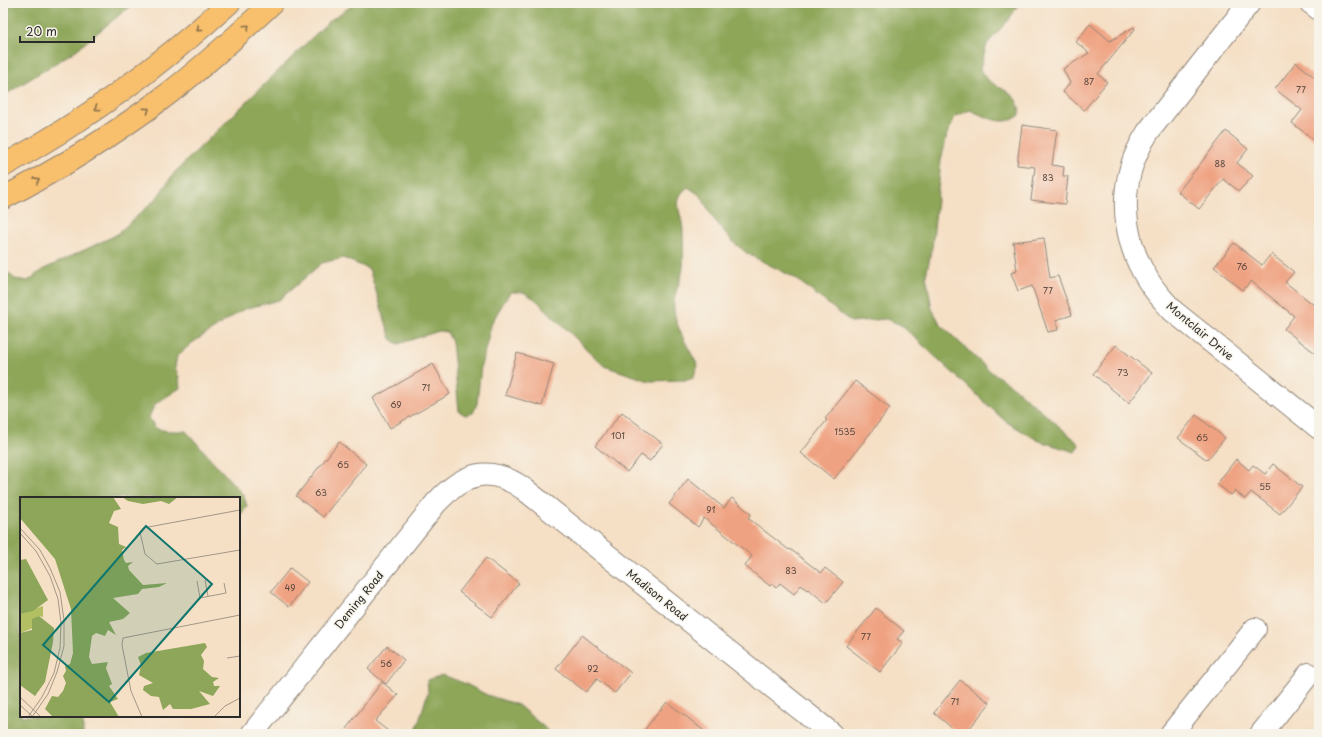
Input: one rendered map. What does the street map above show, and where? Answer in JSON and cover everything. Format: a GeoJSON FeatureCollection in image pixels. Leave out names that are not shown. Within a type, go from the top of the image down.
{"type":"FeatureCollection","features":[{"type":"Feature","properties":{"kind":"highway"},"geometry":{"type":"LineString","coordinates":[[3,166],[74,124],[117,94],[176,49],[229,3]]}},
{"type":"Feature","properties":{"kind":"highway"},"geometry":{"type":"LineString","coordinates":[[3,198],[80,155],[148,109],[229,43],[272,3]]}},
{"type":"Feature","properties":{"kind":"street","name":"Montclair Drive"},"geometry":{"type":"LineString","coordinates":[[1249,3],[1148,132],[1138,149],[1131,168],[1127,187],[1127,227],[1132,246],[1145,275],[1173,311],[1319,428]]}},
{"type":"Feature","properties":{"kind":"street"},"geometry":{"type":"LineString","coordinates":[[1311,3],[1319,9]]}},
{"type":"Feature","properties":{"kind":"street","name":"Madison Road"},"geometry":{"type":"LineString","coordinates":[[474,476],[487,474],[500,476],[519,485],[832,734]]}},
{"type":"Feature","properties":{"kind":"street","name":"Deming Road"},"geometry":{"type":"LineString","coordinates":[[252,734],[436,503],[453,487],[474,476]]}},
{"type":"Feature","properties":{"kind":"street"},"geometry":{"type":"LineString","coordinates":[[1171,734],[1255,629]]}},
{"type":"Feature","properties":{"kind":"street"},"geometry":{"type":"LineString","coordinates":[[1261,734],[1309,674]]}},
{"type":"Feature","properties":{"kind":"green space"},"geometry":{"type":"Polygon","coordinates":[[[3,3],[134,3],[75,51],[3,96],[3,3]]]}},
{"type":"Feature","properties":{"kind":"green space"},"geometry":{"type":"Polygon","coordinates":[[[356,3],[1019,3],[1010,18],[987,44],[980,69],[984,76],[1015,99],[1019,106],[1020,115],[1008,121],[1001,121],[970,110],[955,117],[947,134],[941,161],[932,249],[926,275],[932,309],[941,325],[990,371],[1012,386],[1074,439],[1079,445],[1075,452],[1039,441],[1005,421],[901,325],[886,319],[851,322],[795,278],[748,254],[733,242],[713,218],[701,196],[688,187],[680,197],[679,202],[683,232],[683,264],[682,273],[674,299],[674,310],[677,325],[698,366],[693,378],[688,380],[649,381],[604,366],[535,299],[523,292],[510,292],[492,322],[481,366],[477,404],[473,413],[465,415],[459,411],[452,342],[447,332],[439,331],[398,344],[391,339],[369,269],[343,258],[322,263],[279,300],[244,309],[192,343],[177,356],[175,367],[179,378],[180,388],[155,404],[149,417],[155,428],[167,431],[186,431],[244,496],[247,507],[241,514],[240,497],[20,497],[20,717],[83,717],[83,734],[3,734],[3,268],[15,279],[28,281],[42,270],[116,235],[156,199],[175,172],[329,21],[356,3]]]}},
{"type":"Feature","properties":{"kind":"green space"},"geometry":{"type":"Polygon","coordinates":[[[443,675],[466,684],[487,695],[518,705],[551,734],[415,734],[428,692],[427,680],[443,675]]]}},
{"type":"Feature","properties":{"kind":"building"},"geometry":{"type":"Polygon","coordinates":[[[1090,24],[1110,41],[1134,27],[1135,29],[1098,74],[1107,82],[1084,110],[1063,92],[1070,83],[1063,69],[1089,53],[1076,42],[1090,24]]]}},
{"type":"Feature","properties":{"kind":"building"},"geometry":{"type":"Polygon","coordinates":[[[1296,62],[1319,81],[1319,144],[1292,123],[1302,110],[1275,89],[1296,62]]]}},
{"type":"Feature","properties":{"kind":"building"},"geometry":{"type":"Polygon","coordinates":[[[1022,125],[1057,130],[1052,165],[1064,167],[1063,176],[1068,176],[1065,204],[1031,200],[1035,167],[1017,165],[1022,125]]]}},
{"type":"Feature","properties":{"kind":"building"},"geometry":{"type":"Polygon","coordinates":[[[1226,131],[1248,149],[1237,163],[1253,176],[1239,191],[1223,179],[1199,209],[1178,192],[1226,131]]]}},
{"type":"Feature","properties":{"kind":"building"},"geometry":{"type":"Polygon","coordinates":[[[1044,238],[1050,278],[1058,276],[1072,315],[1056,320],[1058,330],[1048,332],[1032,286],[1018,291],[1011,273],[1017,271],[1013,242],[1044,238]]]}},
{"type":"Feature","properties":{"kind":"building"},"geometry":{"type":"Polygon","coordinates":[[[1234,243],[1262,265],[1271,254],[1294,272],[1285,282],[1319,309],[1319,356],[1284,329],[1294,316],[1251,281],[1243,290],[1214,267],[1234,243]]]}},
{"type":"Feature","properties":{"kind":"building"},"geometry":{"type":"Polygon","coordinates":[[[1116,345],[1152,373],[1129,403],[1093,374],[1116,345]]]}},
{"type":"Feature","properties":{"kind":"building"},"geometry":{"type":"Polygon","coordinates":[[[517,353],[554,364],[542,406],[505,395],[517,353]]]}},
{"type":"Feature","properties":{"kind":"building"},"geometry":{"type":"Polygon","coordinates":[[[433,364],[450,394],[390,428],[373,398],[433,364]]]}},
{"type":"Feature","properties":{"kind":"building"},"geometry":{"type":"Polygon","coordinates":[[[855,381],[890,408],[834,479],[801,453],[827,420],[825,419],[855,381]]]}},
{"type":"Feature","properties":{"kind":"building"},"geometry":{"type":"Polygon","coordinates":[[[622,412],[663,444],[650,461],[641,455],[627,472],[595,446],[622,412]]]}},
{"type":"Feature","properties":{"kind":"building"},"geometry":{"type":"Polygon","coordinates":[[[1196,415],[1225,438],[1207,460],[1178,438],[1196,415]]]}},
{"type":"Feature","properties":{"kind":"building"},"geometry":{"type":"Polygon","coordinates":[[[339,442],[366,464],[323,517],[296,496],[339,442]]]}},
{"type":"Feature","properties":{"kind":"building"},"geometry":{"type":"Polygon","coordinates":[[[1236,459],[1249,470],[1253,465],[1265,474],[1273,464],[1302,487],[1280,514],[1251,492],[1245,499],[1235,491],[1231,495],[1217,484],[1236,459]]]}},
{"type":"Feature","properties":{"kind":"building"},"geometry":{"type":"Polygon","coordinates":[[[688,479],[724,508],[732,498],[751,514],[748,518],[789,550],[790,549],[821,573],[825,568],[843,582],[826,603],[801,585],[794,594],[780,583],[776,588],[772,584],[770,586],[745,566],[752,556],[704,518],[698,527],[669,504],[688,479]]]}},
{"type":"Feature","properties":{"kind":"building"},"geometry":{"type":"Polygon","coordinates":[[[486,558],[519,583],[492,617],[459,592],[486,558]]]}},
{"type":"Feature","properties":{"kind":"building"},"geometry":{"type":"Polygon","coordinates":[[[290,568],[308,582],[289,607],[271,592],[290,568]]]}},
{"type":"Feature","properties":{"kind":"building"},"geometry":{"type":"Polygon","coordinates":[[[876,608],[904,631],[897,639],[903,643],[880,672],[846,646],[876,608]]]}},
{"type":"Feature","properties":{"kind":"building"},"geometry":{"type":"Polygon","coordinates":[[[582,635],[631,673],[615,693],[597,679],[586,692],[556,669],[582,635]]]}},
{"type":"Feature","properties":{"kind":"building"},"geometry":{"type":"Polygon","coordinates":[[[387,646],[404,660],[386,684],[368,669],[387,646]]]}},
{"type":"Feature","properties":{"kind":"building"},"geometry":{"type":"Polygon","coordinates":[[[960,680],[990,703],[965,734],[959,734],[934,713],[960,680]]]}},
{"type":"Feature","properties":{"kind":"building"},"geometry":{"type":"Polygon","coordinates":[[[382,682],[398,695],[375,721],[392,734],[342,734],[382,682]]]}},
{"type":"Feature","properties":{"kind":"building"},"geometry":{"type":"Polygon","coordinates":[[[667,702],[688,718],[708,734],[641,734],[667,702]]]}}]}
